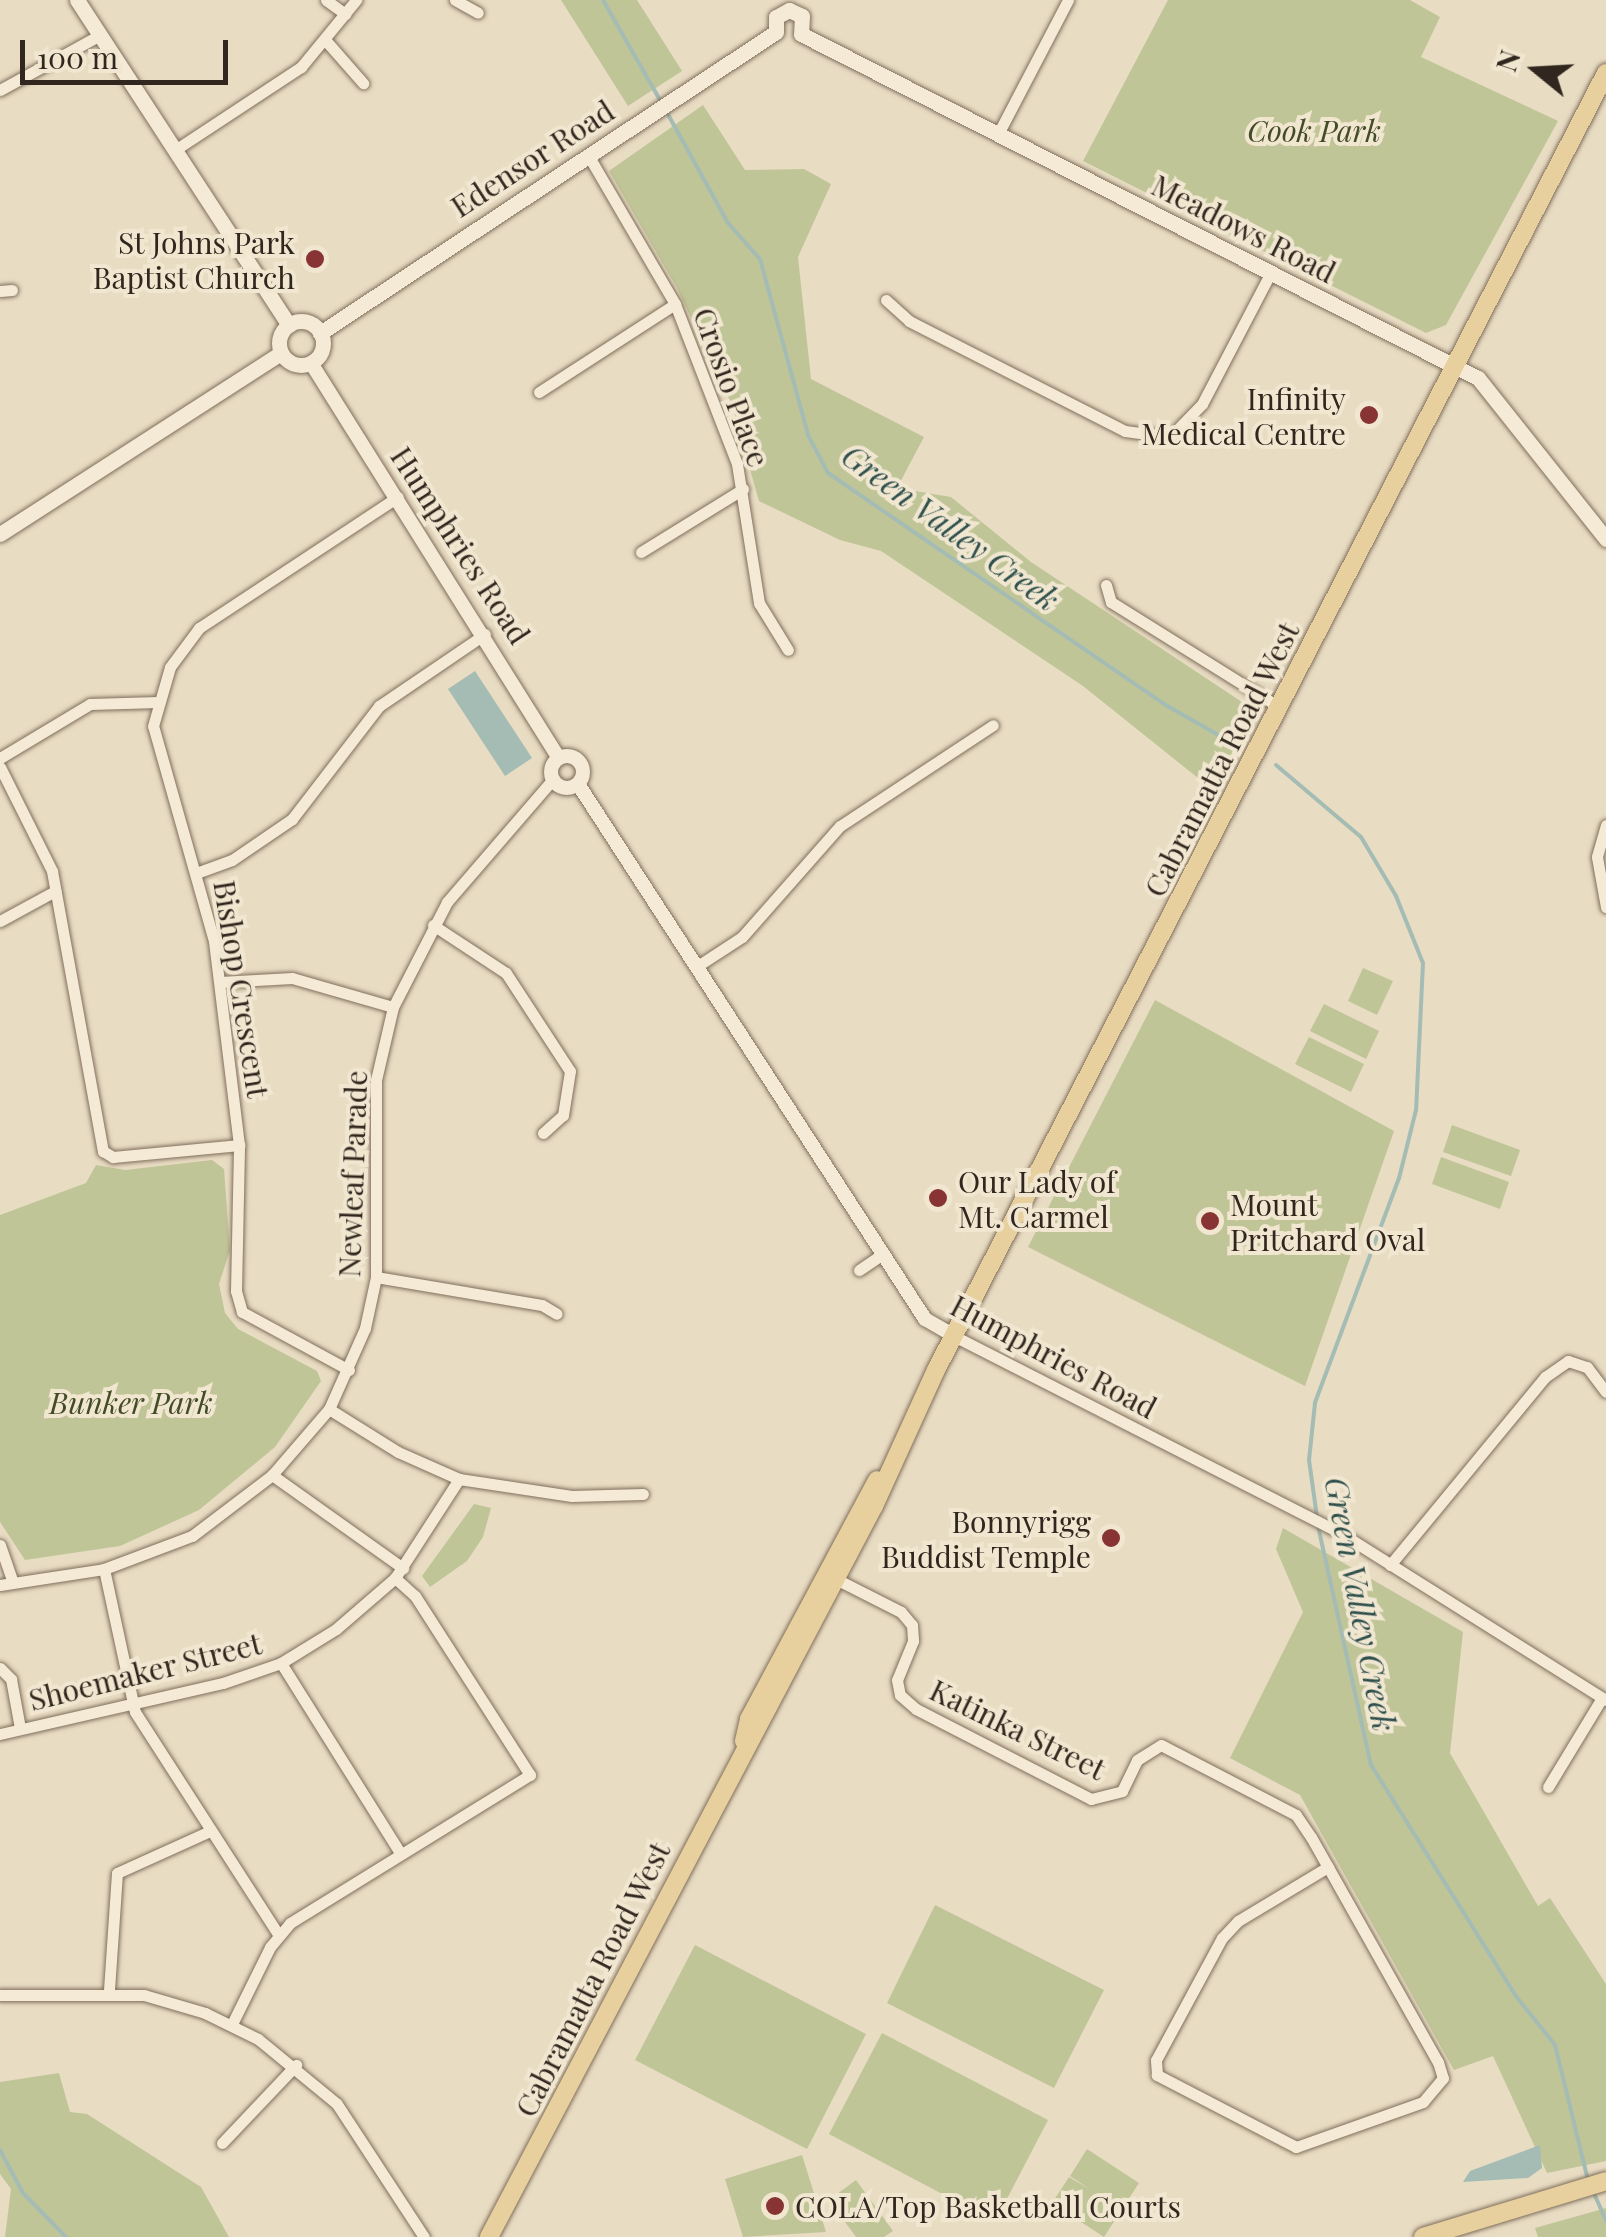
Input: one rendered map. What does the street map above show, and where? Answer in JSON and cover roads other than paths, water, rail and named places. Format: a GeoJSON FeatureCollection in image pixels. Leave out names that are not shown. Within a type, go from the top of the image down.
{"type":"FeatureCollection","features":[{"type":"Feature","properties":{"kind":"main road"},"geometry":{"type":"LineString","coordinates":[[77,0],[289,325]]}},
{"type":"Feature","properties":{"kind":"main road"},"geometry":{"type":"LineString","coordinates":[[797,5],[804,21],[801,34],[788,40],[776,32],[779,14],[797,5]]}},
{"type":"Feature","properties":{"kind":"main road","name":"Edensor Road"},"geometry":{"type":"LineString","coordinates":[[320,333],[776,32]]}},
{"type":"Feature","properties":{"kind":"main road","name":"Meadows Road"},"geometry":{"type":"LineString","coordinates":[[801,34],[1455,365],[1495,396],[1606,538]]}},
{"type":"Feature","properties":{"kind":"main road","name":"Cabramatta Road West"},"geometry":{"type":"LineString","coordinates":[[489,2237],[742,1747],[836,1578],[954,1336],[1606,74]]}},
{"type":"Feature","properties":{"kind":"main road"},"geometry":{"type":"LineString","coordinates":[[310,323],[320,333],[322,351],[311,363],[292,364],[281,353],[280,338],[289,325],[310,323]]}},
{"type":"Feature","properties":{"kind":"main road"},"geometry":{"type":"LineString","coordinates":[[0,534],[281,353]]}},
{"type":"Feature","properties":{"kind":"main road","name":"Cabramatta Road West"},"geometry":{"type":"LineString","coordinates":[[742,1747],[749,1719],[807,1605],[863,1498],[886,1469]]}},
{"type":"Feature","properties":{"kind":"main road"},"geometry":{"type":"LineString","coordinates":[[1423,2237],[1606,2181]]}},
{"type":"Feature","properties":{"kind":"street"},"geometry":{"type":"LineString","coordinates":[[326,0],[345,14]]}},
{"type":"Feature","properties":{"kind":"street"},"geometry":{"type":"LineString","coordinates":[[175,150],[302,67],[327,42],[356,0]]}},
{"type":"Feature","properties":{"kind":"street"},"geometry":{"type":"LineString","coordinates":[[455,0],[478,13]]}},
{"type":"Feature","properties":{"kind":"street"},"geometry":{"type":"LineString","coordinates":[[998,134],[1068,0]]}},
{"type":"Feature","properties":{"kind":"street"},"geometry":{"type":"LineString","coordinates":[[0,90],[100,35]]}},
{"type":"Feature","properties":{"kind":"street"},"geometry":{"type":"LineString","coordinates":[[327,42],[364,83]]}},
{"type":"Feature","properties":{"kind":"street","name":"Crosio Place"},"geometry":{"type":"LineString","coordinates":[[588,154],[675,304],[743,489],[759,603],[788,650]]}},
{"type":"Feature","properties":{"kind":"street"},"geometry":{"type":"LineString","coordinates":[[886,300],[909,321],[1125,432],[1170,437],[1202,404],[1271,272]]}},
{"type":"Feature","properties":{"kind":"street"},"geometry":{"type":"LineString","coordinates":[[540,392],[675,304]]}},
{"type":"Feature","properties":{"kind":"street","name":"Humphries Road"},"geometry":{"type":"LineString","coordinates":[[311,363],[559,758],[581,764],[578,784],[929,1323],[1339,1532],[1604,1699]]}},
{"type":"Feature","properties":{"kind":"street"},"geometry":{"type":"LineString","coordinates":[[642,552],[743,489]]}},
{"type":"Feature","properties":{"kind":"street","name":"Bishop Crescent"},"geometry":{"type":"LineString","coordinates":[[349,1370],[242,1312],[235,1202],[239,1145],[220,982],[199,872],[155,749],[158,702],[170,668],[200,628],[398,497]]}},
{"type":"Feature","properties":{"kind":"street"},"geometry":{"type":"LineString","coordinates":[[1106,585],[1110,602],[1278,708]]}},
{"type":"Feature","properties":{"kind":"street"},"geometry":{"type":"LineString","coordinates":[[199,872],[232,860],[292,819],[379,706],[484,634]]}},
{"type":"Feature","properties":{"kind":"street"},"geometry":{"type":"LineString","coordinates":[[0,758],[90,704],[158,702]]}},
{"type":"Feature","properties":{"kind":"street"},"geometry":{"type":"LineString","coordinates":[[698,965],[742,937],[840,826],[993,726]]}},
{"type":"Feature","properties":{"kind":"street"},"geometry":{"type":"LineString","coordinates":[[559,758],[553,779],[565,788],[578,784]]}},
{"type":"Feature","properties":{"kind":"street"},"geometry":{"type":"LineString","coordinates":[[0,766],[44,850],[55,891],[96,1140],[113,1157],[239,1145]]}},
{"type":"Feature","properties":{"kind":"street","name":"Newleaf Parade"},"geometry":{"type":"LineString","coordinates":[[7,1583],[104,1570],[202,1530],[272,1475],[329,1409],[349,1370],[376,1276],[376,1080],[393,1007],[433,924],[465,878],[553,779]]}},
{"type":"Feature","properties":{"kind":"street"},"geometry":{"type":"LineString","coordinates":[[1606,825],[1597,857],[1606,908]]}},
{"type":"Feature","properties":{"kind":"street"},"geometry":{"type":"LineString","coordinates":[[0,921],[55,891]]}},
{"type":"Feature","properties":{"kind":"street"},"geometry":{"type":"LineString","coordinates":[[433,924],[506,973],[570,1072],[563,1115],[543,1133]]}},
{"type":"Feature","properties":{"kind":"street"},"geometry":{"type":"LineString","coordinates":[[220,982],[320,982],[393,1007]]}},
{"type":"Feature","properties":{"kind":"street"},"geometry":{"type":"LineString","coordinates":[[859,1270],[884,1253]]}},
{"type":"Feature","properties":{"kind":"street"},"geometry":{"type":"LineString","coordinates":[[376,1276],[542,1305],[557,1314]]}},
{"type":"Feature","properties":{"kind":"street"},"geometry":{"type":"LineString","coordinates":[[1390,1565],[1546,1377],[1568,1361],[1587,1367],[1606,1392]]}},
{"type":"Feature","properties":{"kind":"street"},"geometry":{"type":"LineString","coordinates":[[329,1409],[398,1452],[459,1478],[572,1496],[643,1494]]}},
{"type":"Feature","properties":{"kind":"street"},"geometry":{"type":"LineString","coordinates":[[232,2024],[278,1934],[399,1851],[530,1775],[399,1573],[272,1475]]}},
{"type":"Feature","properties":{"kind":"street","name":"Shoemaker Street"},"geometry":{"type":"LineString","coordinates":[[0,1734],[133,1704],[281,1663],[336,1630],[399,1573],[459,1478]]}},
{"type":"Feature","properties":{"kind":"street"},"geometry":{"type":"LineString","coordinates":[[0,1545],[7,1583]]}},
{"type":"Feature","properties":{"kind":"street"},"geometry":{"type":"LineString","coordinates":[[104,1570],[133,1704],[278,1934]]}},
{"type":"Feature","properties":{"kind":"street","name":"Katinka Street"},"geometry":{"type":"LineString","coordinates":[[836,1578],[901,1612],[912,1625],[913,1641],[897,1680],[900,1695],[916,1709],[1091,1799],[1122,1790],[1148,1749],[1176,1749],[1282,1804],[1328,1867],[1443,2078],[1423,2102],[1296,2147],[1157,2075],[1156,2060],[1222,1938],[1238,1920],[1328,1867]]}},
{"type":"Feature","properties":{"kind":"street"},"geometry":{"type":"LineString","coordinates":[[281,1663],[399,1851]]}},
{"type":"Feature","properties":{"kind":"street"},"geometry":{"type":"LineString","coordinates":[[0,1668],[10,1679],[20,1728]]}},
{"type":"Feature","properties":{"kind":"street"},"geometry":{"type":"LineString","coordinates":[[1548,1786],[1604,1699]]}},
{"type":"Feature","properties":{"kind":"street"},"geometry":{"type":"LineString","coordinates":[[109,1990],[117,1873],[210,1830]]}},
{"type":"Feature","properties":{"kind":"street"},"geometry":{"type":"LineString","coordinates":[[0,1995],[109,1990],[179,2003],[232,2024],[296,2065],[344,2113],[424,2237]]}},
{"type":"Feature","properties":{"kind":"street"},"geometry":{"type":"LineString","coordinates":[[222,2143],[296,2065]]}},
{"type":"Feature","properties":{"kind":"water"},"geometry":{"type":"Polygon","coordinates":[[[475,671],[532,758],[505,776],[448,689],[475,671]]]}},
{"type":"Feature","properties":{"kind":"water"},"geometry":{"type":"Polygon","coordinates":[[[1540,2145],[1542,2168],[1528,2178],[1463,2182],[1470,2171],[1540,2145]]]}},
{"type":"Feature","properties":{"kind":"waterway","name":"Green Valley Creek"},"geometry":{"type":"LineString","coordinates":[[603,0],[660,100]]}},
{"type":"Feature","properties":{"kind":"waterway","name":"Green Valley Creek"},"geometry":{"type":"LineString","coordinates":[[665,109],[728,223],[760,259],[808,435],[828,473],[1164,704],[1236,745]]}},
{"type":"Feature","properties":{"kind":"waterway","name":"Green Valley Creek"},"geometry":{"type":"LineString","coordinates":[[1276,765],[1361,837],[1396,896],[1423,963],[1416,1110],[1399,1178],[1315,1403],[1309,1460],[1317,1517]]}},
{"type":"Feature","properties":{"kind":"waterway","name":"Green Valley Creek"},"geometry":{"type":"LineString","coordinates":[[1318,1526],[1371,1765],[1515,1995],[1555,2045],[1588,2180]]}},
{"type":"Feature","properties":{"kind":"waterway"},"geometry":{"type":"LineString","coordinates":[[0,2150],[23,2193],[66,2237]]}},
{"type":"Feature","properties":{"kind":"waterway","name":"Green Valley Creek"},"geometry":{"type":"LineString","coordinates":[[1592,2189],[1606,2221]]}},
{"type":"Feature","properties":{"kind":"place","name":"St Johns Park Baptist Church"},"geometry":{"type":"Point","coordinates":[315,259]}},
{"type":"Feature","properties":{"kind":"place","name":"Infinity Medical Centre"},"geometry":{"type":"Point","coordinates":[1369,415]}},
{"type":"Feature","properties":{"kind":"place","name":"Our Lady of Mt. Carmel"},"geometry":{"type":"Point","coordinates":[938,1198]}},
{"type":"Feature","properties":{"kind":"place","name":"Mount Pritchard Oval"},"geometry":{"type":"Point","coordinates":[1210,1221]}},
{"type":"Feature","properties":{"kind":"place","name":"Bonnyrigg Buddist Temple"},"geometry":{"type":"Point","coordinates":[1111,1538]}},
{"type":"Feature","properties":{"kind":"place","name":"COLA/Top Basketball Courts"},"geometry":{"type":"Point","coordinates":[775,2206]}},
{"type":"Feature","properties":{"kind":"park label","name":"Cook Park"},"geometry":{"type":"Point","coordinates":[1314,130]}},
{"type":"Feature","properties":{"kind":"park label","name":"Bunker Park"},"geometry":{"type":"Point","coordinates":[131,1402]}}]}
